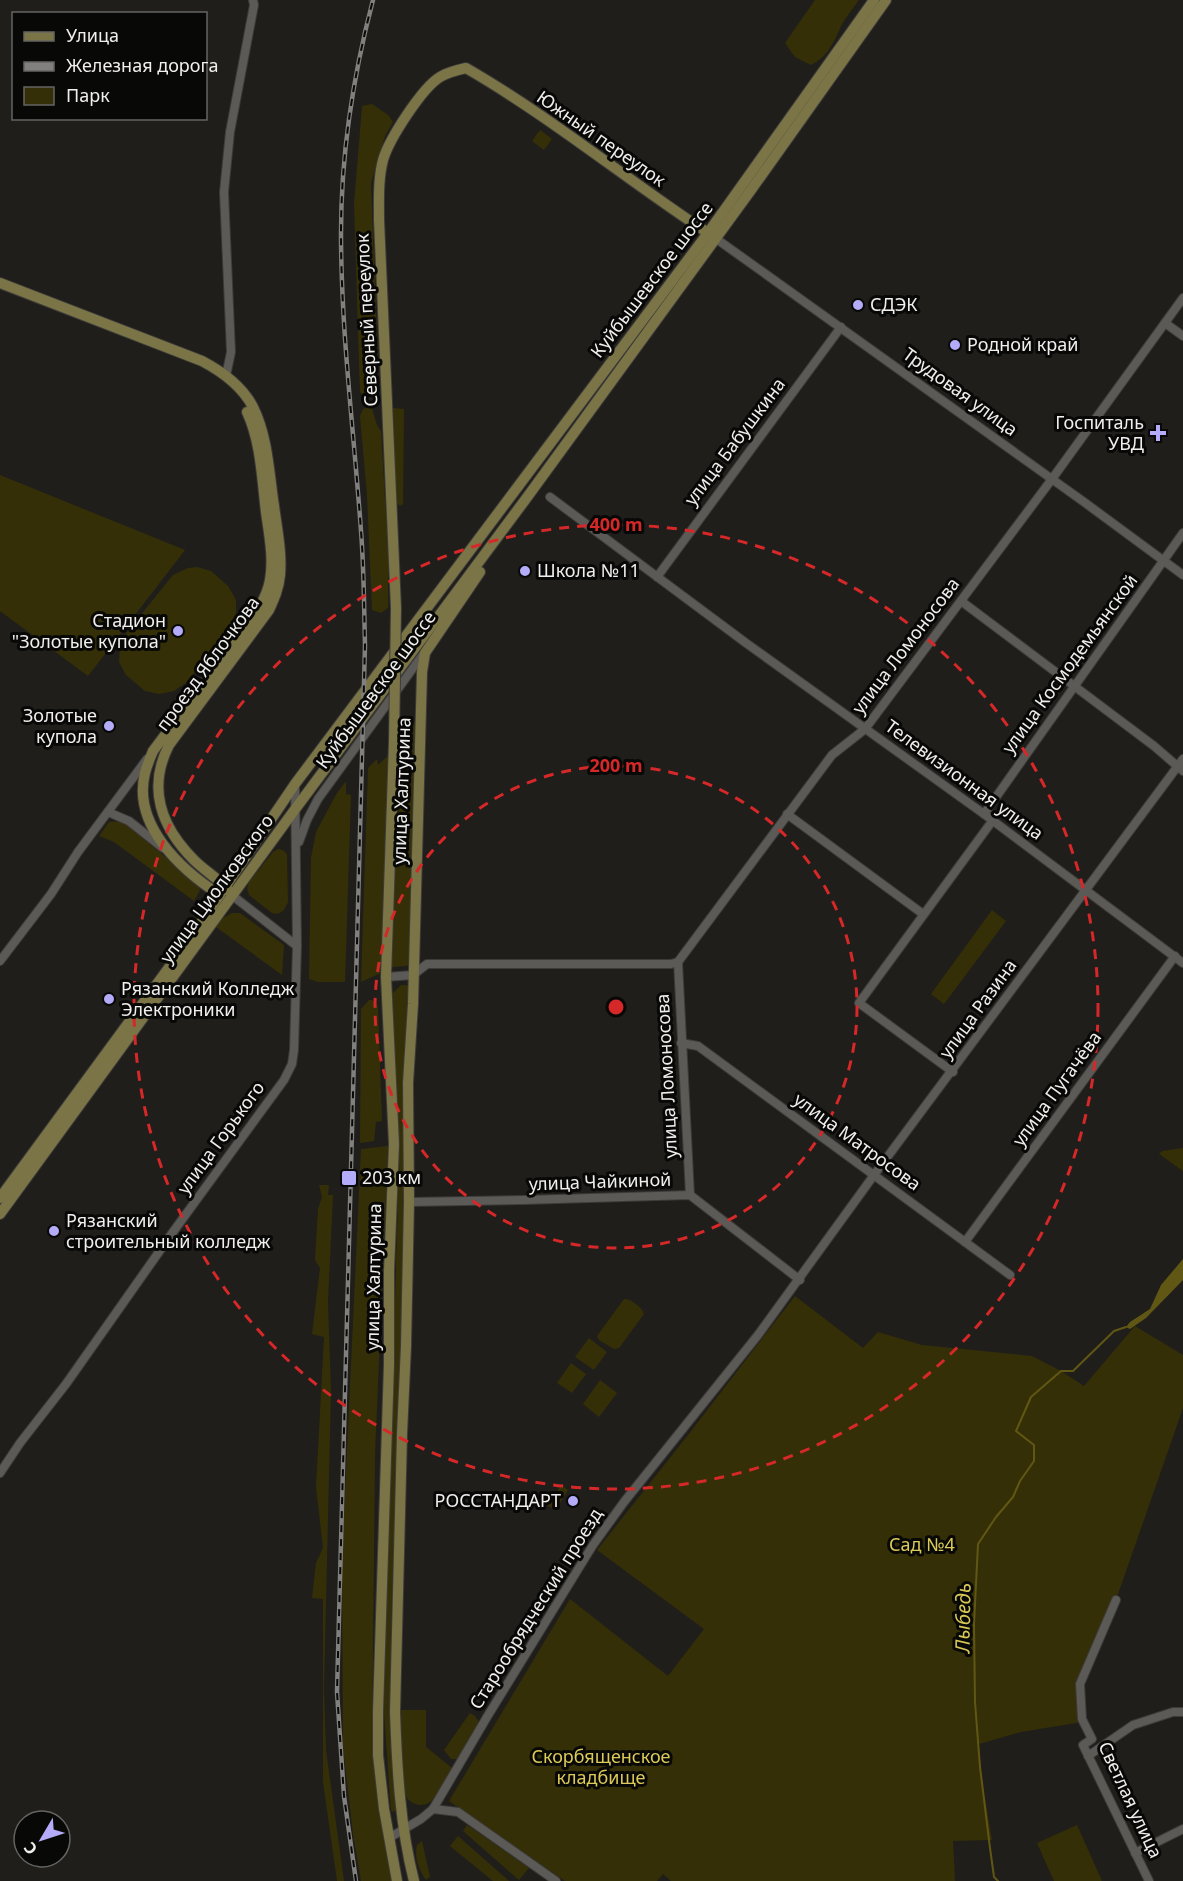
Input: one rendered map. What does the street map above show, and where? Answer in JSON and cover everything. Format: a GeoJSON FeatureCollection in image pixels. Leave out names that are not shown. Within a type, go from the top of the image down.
{"type":"FeatureCollection","features":[{"type":"Feature","properties":{"kind":"main road","name":"Куйбышевское шоссе"},"geometry":{"type":"LineString","coordinates":[[463,585],[712,235],[874,0]]}},
{"type":"Feature","properties":{"kind":"main road","name":"Куйбышевское шоссе"},"geometry":{"type":"LineString","coordinates":[[452,577],[712,235],[886,0]]}},
{"type":"Feature","properties":{"kind":"main road","name":"Южный переулок"},"geometry":{"type":"LineString","coordinates":[[466,68],[495,85],[712,235]]}},
{"type":"Feature","properties":{"kind":"main road","name":"Северный переулок"},"geometry":{"type":"LineString","coordinates":[[396,608],[379,220],[380,183],[383,160],[403,120],[439,78],[452,71],[466,68]]}},
{"type":"Feature","properties":{"kind":"main road","name":"проезд Яблочкова"},"geometry":{"type":"LineString","coordinates":[[0,283],[202,361],[226,376],[242,391],[252,405],[262,432],[280,549],[278,586],[269,610],[169,745],[162,758],[158,777],[157,789],[165,818],[181,846],[223,891]]}},
{"type":"Feature","properties":{"kind":"main road","name":"проезд Яблочкова"},"geometry":{"type":"LineString","coordinates":[[223,891],[198,880],[170,853],[151,824],[144,791],[145,774],[153,751],[256,614],[270,583],[271,548],[256,441],[251,420],[226,376]]}},
{"type":"Feature","properties":{"kind":"main road","name":"Куйбышевское шоссе"},"geometry":{"type":"LineString","coordinates":[[425,653],[528,496]]}},
{"type":"Feature","properties":{"kind":"main road","name":"улица Циолковского"},"geometry":{"type":"LineString","coordinates":[[0,1198],[190,939],[295,784],[452,577]]}},
{"type":"Feature","properties":{"kind":"main road","name":"улица Циолковского"},"geometry":{"type":"LineString","coordinates":[[0,1214],[296,808],[463,585]]}},
{"type":"Feature","properties":{"kind":"main road","name":"улица Халтурина"},"geometry":{"type":"LineString","coordinates":[[396,608],[386,977],[394,1144],[378,1755],[384,1809],[398,1881]]}},
{"type":"Feature","properties":{"kind":"main road","name":"улица Халтурина"},"geometry":{"type":"LineString","coordinates":[[414,1881],[404,1829],[396,1754],[395,1712],[409,1202],[408,1083],[413,1004],[422,672],[425,653]]}},
{"type":"Feature","properties":{"kind":"main road"},"geometry":{"type":"LineString","coordinates":[[223,891],[233,896]]}},
{"type":"Feature","properties":{"kind":"street"},"geometry":{"type":"LineString","coordinates":[[226,376],[231,352],[225,182],[230,132],[254,5],[253,0]]}},
{"type":"Feature","properties":{"kind":"street","name":"Трудовая улица"},"geometry":{"type":"LineString","coordinates":[[712,235],[1183,575]]}},
{"type":"Feature","properties":{"kind":"street","name":"улица Ломоносова"},"geometry":{"type":"LineString","coordinates":[[690,1195],[678,962],[832,755],[865,729],[1052,479],[1183,298]]}},
{"type":"Feature","properties":{"kind":"street"},"geometry":{"type":"LineString","coordinates":[[1165,323],[1183,336]]}},
{"type":"Feature","properties":{"kind":"street","name":"улица Бабушкина"},"geometry":{"type":"LineString","coordinates":[[657,577],[841,327]]}},
{"type":"Feature","properties":{"kind":"street","name":"Телевизионная улица"},"geometry":{"type":"LineString","coordinates":[[550,497],[865,729],[993,820],[1181,961]]}},
{"type":"Feature","properties":{"kind":"street","name":"улица Космодемьянской"},"geometry":{"type":"LineString","coordinates":[[984,814],[1183,533]]}},
{"type":"Feature","properties":{"kind":"street"},"geometry":{"type":"LineString","coordinates":[[961,601],[1154,746],[1180,769]]}},
{"type":"Feature","properties":{"kind":"street","name":"Куйбышевское шоссе"},"geometry":{"type":"LineString","coordinates":[[297,848],[307,820],[318,799],[425,653]]}},
{"type":"Feature","properties":{"kind":"street","name":"проезд Яблочкова"},"geometry":{"type":"LineString","coordinates":[[0,961],[153,751]]}},
{"type":"Feature","properties":{"kind":"street","name":"улица Разина"},"geometry":{"type":"LineString","coordinates":[[800,1280],[874,1175],[1180,769],[1183,759]]}},
{"type":"Feature","properties":{"kind":"street","name":"улица Горького"},"geometry":{"type":"LineString","coordinates":[[0,1473],[284,1080],[292,1064],[297,946],[295,784]]}},
{"type":"Feature","properties":{"kind":"street","name":"проезд Яблочкова"},"geometry":{"type":"LineString","coordinates":[[108,812],[129,821],[170,853]]}},
{"type":"Feature","properties":{"kind":"street"},"geometry":{"type":"LineString","coordinates":[[787,814],[923,914]]}},
{"type":"Feature","properties":{"kind":"street"},"geometry":{"type":"LineString","coordinates":[[953,1071],[859,1004],[993,820]]}},
{"type":"Feature","properties":{"kind":"street"},"geometry":{"type":"LineString","coordinates":[[233,896],[297,946]]}},
{"type":"Feature","properties":{"kind":"street","name":"улица Пугачёва"},"geometry":{"type":"LineString","coordinates":[[965,1242],[1181,961]]}},
{"type":"Feature","properties":{"kind":"street"},"geometry":{"type":"LineString","coordinates":[[386,977],[413,975],[427,964],[671,964],[678,962]]}},
{"type":"Feature","properties":{"kind":"street","name":"улица Матросова"},"geometry":{"type":"LineString","coordinates":[[681,1043],[698,1046],[1010,1275]]}},
{"type":"Feature","properties":{"kind":"street","name":"улица Чайкиной"},"geometry":{"type":"LineString","coordinates":[[409,1202],[690,1195],[800,1280]]}},
{"type":"Feature","properties":{"kind":"street","name":"Старообрядческий проезд"},"geometry":{"type":"LineString","coordinates":[[389,1838],[433,1809],[498,1698],[593,1545],[624,1502],[800,1280]]}},
{"type":"Feature","properties":{"kind":"street","name":"Светлая улица"},"geometry":{"type":"LineString","coordinates":[[1116,1600],[1080,1684],[1082,1719],[1092,1739],[1083,1745],[1149,1881]]}},
{"type":"Feature","properties":{"kind":"street"},"geometry":{"type":"LineString","coordinates":[[1088,1756],[1133,1725],[1173,1712],[1183,1712]]}},
{"type":"Feature","properties":{"kind":"street"},"geometry":{"type":"LineString","coordinates":[[433,1809],[458,1812],[556,1881]]}},
{"type":"Feature","properties":{"kind":"street"},"geometry":{"type":"LineString","coordinates":[[1135,1853],[1183,1829]]}},
{"type":"Feature","properties":{"kind":"green space"},"geometry":{"type":"Polygon","coordinates":[[[815,0],[859,0],[826,53],[811,65],[795,57],[785,43],[815,0]]]}},
{"type":"Feature","properties":{"kind":"green space"},"geometry":{"type":"Polygon","coordinates":[[[372,104],[388,115],[393,122],[385,136],[371,183],[378,389],[370,397],[364,397],[360,392],[354,204],[362,106],[372,104]]]}},
{"type":"Feature","properties":{"kind":"green space"},"geometry":{"type":"Polygon","coordinates":[[[540,130],[552,139],[544,150],[532,141],[540,130]]]}},
{"type":"Feature","properties":{"kind":"green space"},"geometry":{"type":"Polygon","coordinates":[[[371,407],[381,431],[388,550],[388,608],[381,613],[372,610],[367,495],[360,416],[363,409],[371,407]]]}},
{"type":"Feature","properties":{"kind":"green space"},"geometry":{"type":"Polygon","coordinates":[[[393,408],[404,409],[403,504],[400,506],[397,503],[393,408]]]}},
{"type":"Feature","properties":{"kind":"green space"},"geometry":{"type":"Polygon","coordinates":[[[0,475],[185,550],[88,676],[0,611],[0,475]]]}},
{"type":"Feature","properties":{"kind":"green space","name":"Стадион \"Золотые купола\""},"geometry":{"type":"Polygon","coordinates":[[[197,567],[211,571],[228,586],[236,600],[236,616],[229,629],[187,682],[174,691],[159,694],[145,691],[126,675],[119,662],[120,646],[127,632],[173,575],[188,568],[197,567]]]}},
{"type":"Feature","properties":{"kind":"green space"},"geometry":{"type":"Polygon","coordinates":[[[415,722],[410,964],[391,967],[402,736],[400,727],[415,722]]]}},
{"type":"Feature","properties":{"kind":"green space"},"geometry":{"type":"Polygon","coordinates":[[[389,755],[381,973],[361,982],[368,768],[377,759],[378,765],[389,755]]]}},
{"type":"Feature","properties":{"kind":"green space"},"geometry":{"type":"Polygon","coordinates":[[[346,781],[346,794],[351,795],[345,982],[318,982],[309,979],[311,858],[316,832],[346,781]]]}},
{"type":"Feature","properties":{"kind":"green space"},"geometry":{"type":"Polygon","coordinates":[[[122,821],[197,883],[200,890],[194,901],[114,842],[99,836],[109,822],[122,821]]]}},
{"type":"Feature","properties":{"kind":"green space"},"geometry":{"type":"Polygon","coordinates":[[[278,849],[287,854],[288,902],[284,910],[278,914],[272,913],[249,895],[247,888],[249,882],[278,849]]]}},
{"type":"Feature","properties":{"kind":"green space"},"geometry":{"type":"Polygon","coordinates":[[[992,910],[1006,921],[944,1004],[931,994],[992,910]]]}},
{"type":"Feature","properties":{"kind":"green space"},"geometry":{"type":"Polygon","coordinates":[[[232,913],[240,913],[284,945],[282,975],[216,927],[223,918],[232,913]]]}},
{"type":"Feature","properties":{"kind":"green space"},"geometry":{"type":"Polygon","coordinates":[[[401,985],[410,988],[406,1196],[391,1623],[391,1713],[397,1809],[393,1812],[391,1810],[384,1713],[398,1202],[398,1142],[391,995],[401,985]]]}},
{"type":"Feature","properties":{"kind":"green space"},"geometry":{"type":"Polygon","coordinates":[[[369,1000],[378,1006],[382,1121],[376,1122],[374,1141],[360,1143],[361,1009],[369,1000]]]}},
{"type":"Feature","properties":{"kind":"green space"},"geometry":{"type":"Polygon","coordinates":[[[388,1146],[375,1455],[372,1747],[379,1815],[394,1881],[361,1881],[343,1747],[342,1559],[361,1149],[388,1146]]]}},
{"type":"Feature","properties":{"kind":"green space"},"geometry":{"type":"Polygon","coordinates":[[[1183,1148],[1183,1171],[1159,1154],[1162,1151],[1183,1148]]]}},
{"type":"Feature","properties":{"kind":"green space"},"geometry":{"type":"Polygon","coordinates":[[[319,1185],[329,1185],[328,1195],[333,1195],[328,1302],[331,1391],[324,1688],[326,1750],[344,1881],[337,1881],[323,1782],[323,1599],[312,1598],[316,1563],[323,1548],[316,1487],[324,1337],[312,1334],[320,1268],[315,1260],[318,1209],[322,1197],[319,1185]]]}},
{"type":"Feature","properties":{"kind":"green space","name":"Сад №4"},"geometry":{"type":"Polygon","coordinates":[[[795,1296],[863,1348],[878,1332],[922,1345],[1032,1356],[1084,1386],[1135,1326],[1183,1355],[1183,1408],[1116,1600],[1080,1684],[1082,1722],[1021,1732],[979,1744],[982,1780],[992,1840],[953,1841],[955,1881],[671,1881],[663,1874],[657,1881],[565,1881],[449,1801],[570,1599],[668,1676],[704,1629],[597,1550],[795,1296]]]}},
{"type":"Feature","properties":{"kind":"green space"},"geometry":{"type":"Polygon","coordinates":[[[624,1299],[636,1304],[644,1314],[619,1348],[614,1349],[599,1340],[597,1336],[624,1299]]]}},
{"type":"Feature","properties":{"kind":"green space"},"geometry":{"type":"Polygon","coordinates":[[[589,1338],[607,1352],[594,1370],[575,1357],[589,1338]]]}},
{"type":"Feature","properties":{"kind":"green space"},"geometry":{"type":"Polygon","coordinates":[[[571,1363],[586,1374],[572,1393],[557,1383],[571,1363]]]}},
{"type":"Feature","properties":{"kind":"green space"},"geometry":{"type":"Polygon","coordinates":[[[600,1380],[617,1393],[599,1417],[583,1404],[600,1380]]]}},
{"type":"Feature","properties":{"kind":"green space"},"geometry":{"type":"Polygon","coordinates":[[[561,1485],[568,1490],[556,1510],[548,1506],[561,1485]]]}},
{"type":"Feature","properties":{"kind":"green space"},"geometry":{"type":"Polygon","coordinates":[[[400,1710],[426,1710],[426,1747],[452,1768],[438,1794],[422,1805],[411,1802],[404,1790],[400,1710]]]}},
{"type":"Feature","properties":{"kind":"green space"},"geometry":{"type":"Polygon","coordinates":[[[470,1713],[479,1722],[457,1759],[451,1759],[444,1750],[470,1713]]]}},
{"type":"Feature","properties":{"kind":"green space"},"geometry":{"type":"Polygon","coordinates":[[[467,1825],[529,1868],[519,1880],[463,1831],[467,1825]]]}},
{"type":"Feature","properties":{"kind":"green space"},"geometry":{"type":"Polygon","coordinates":[[[1077,1825],[1102,1881],[1054,1881],[1037,1843],[1077,1825]]]}},
{"type":"Feature","properties":{"kind":"green space"},"geometry":{"type":"Polygon","coordinates":[[[458,1836],[509,1881],[493,1881],[450,1846],[458,1836]]]}},
{"type":"Feature","properties":{"kind":"green space"},"geometry":{"type":"Polygon","coordinates":[[[422,1841],[430,1877],[426,1880],[419,1868],[416,1855],[417,1845],[422,1841]]]}},
{"type":"Feature","properties":{"kind":"shaded area"},"geometry":{"type":"Polygon","coordinates":[[[1183,1259],[1183,1280],[1146,1318],[1130,1329],[1126,1327],[1150,1309],[1161,1285],[1183,1259]]]}},
{"type":"Feature","properties":{"kind":"waterway","name":"Лыбедь"},"geometry":{"type":"LineString","coordinates":[[998,1881],[994,1877],[990,1848],[975,1702],[974,1624],[978,1544],[1013,1497],[1020,1481],[1034,1461],[1034,1445],[1016,1431],[1031,1397],[1061,1371],[1073,1371],[1114,1331],[1126,1327]]}},
{"type":"Feature","properties":{"kind":"railway"},"geometry":{"type":"LineString","coordinates":[[356,1881],[344,1796],[337,1692],[365,645],[362,545],[345,345],[341,233],[346,145],[354,87],[373,0]]}},
{"type":"Feature","properties":{"kind":"place","name":"СДЭК"},"geometry":{"type":"Point","coordinates":[858,305]}},
{"type":"Feature","properties":{"kind":"place","name":"Родной край"},"geometry":{"type":"Point","coordinates":[955,345]}},
{"type":"Feature","properties":{"kind":"place","name":"Госпиталь УВД"},"geometry":{"type":"Point","coordinates":[1158,433]}},
{"type":"Feature","properties":{"kind":"place","name":"Школа №11"},"geometry":{"type":"Point","coordinates":[525,571]}},
{"type":"Feature","properties":{"kind":"place","name":"Стадион \"Золотые купола\""},"geometry":{"type":"Point","coordinates":[178,631]}},
{"type":"Feature","properties":{"kind":"place","name":"Золотые купола"},"geometry":{"type":"Point","coordinates":[109,726]}},
{"type":"Feature","properties":{"kind":"place","name":"Рязанский Колледж Электроники"},"geometry":{"type":"Point","coordinates":[109,999]}},
{"type":"Feature","properties":{"kind":"place","name":"203 км"},"geometry":{"type":"Point","coordinates":[349,1178]}},
{"type":"Feature","properties":{"kind":"place","name":"Рязанский строительный колледж"},"geometry":{"type":"Point","coordinates":[54,1231]}},
{"type":"Feature","properties":{"kind":"place","name":"РОССТАНДАРТ"},"geometry":{"type":"Point","coordinates":[573,1501]}},
{"type":"Feature","properties":{"kind":"park label","name":"Скорбященское кладбище"},"geometry":{"type":"Point","coordinates":[601,1767]}}]}
